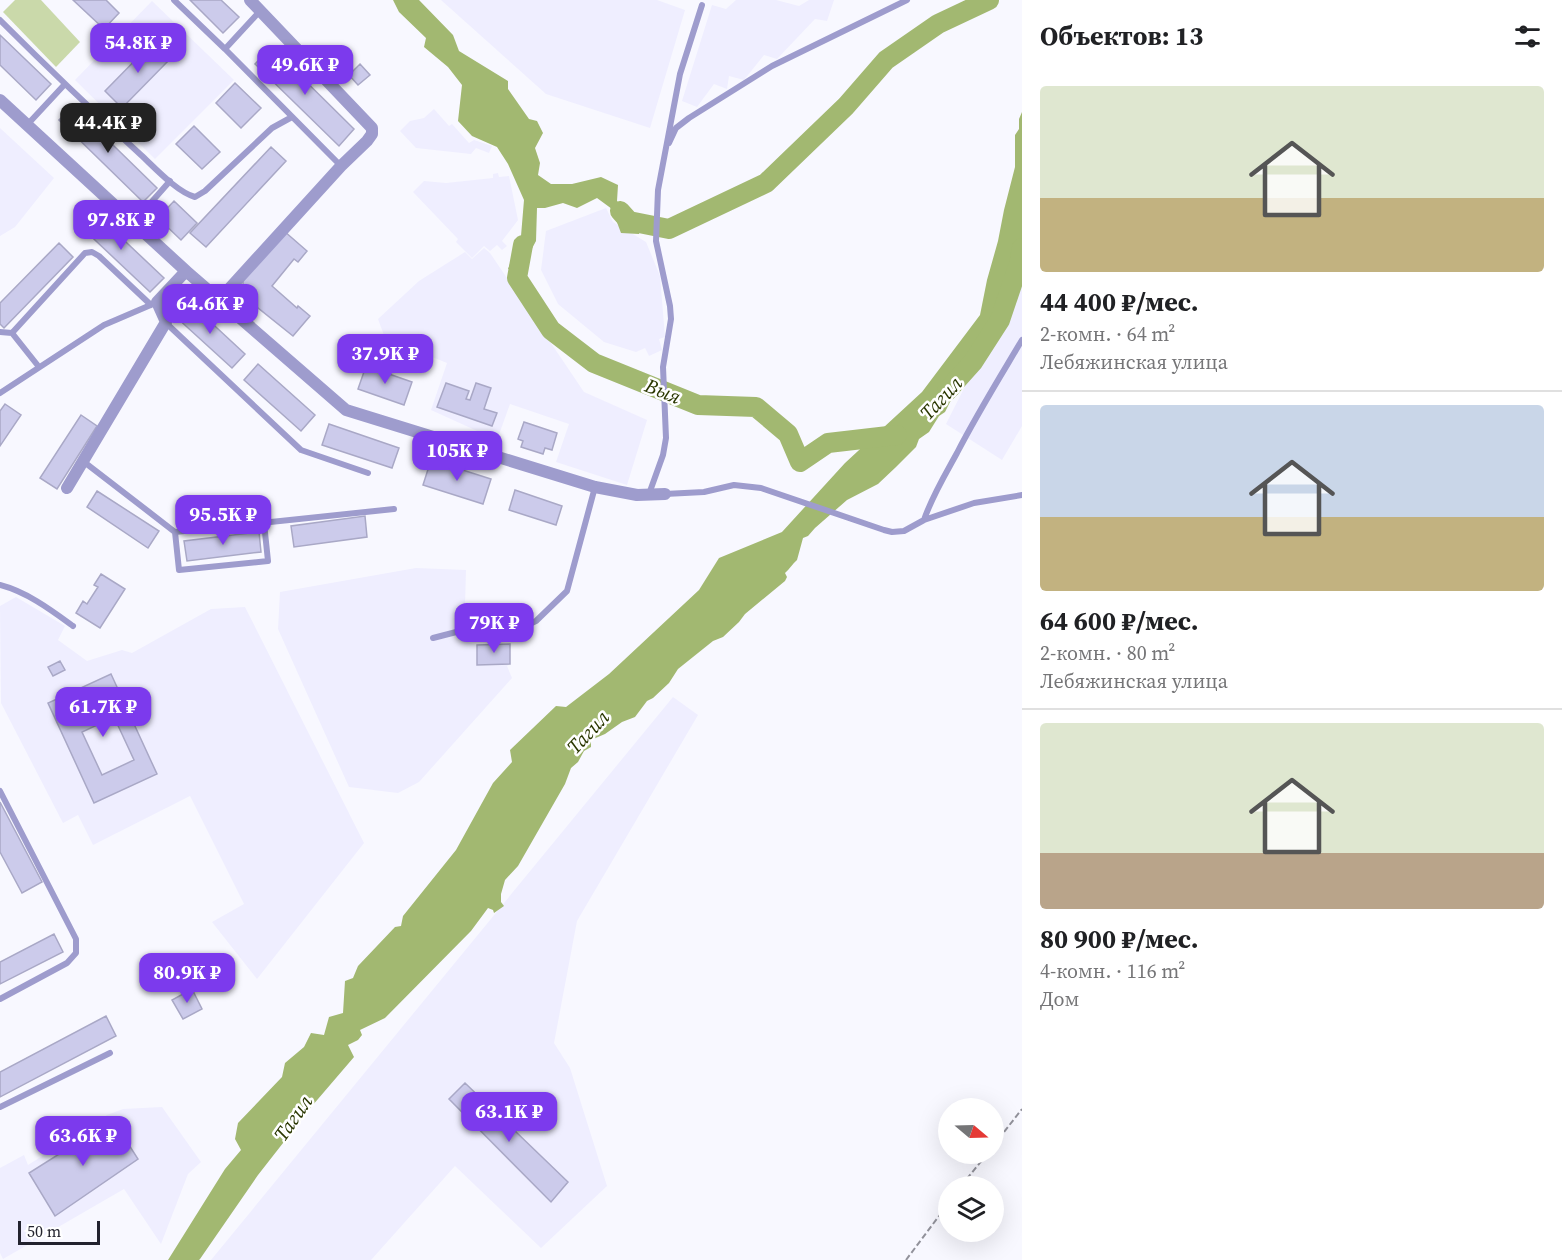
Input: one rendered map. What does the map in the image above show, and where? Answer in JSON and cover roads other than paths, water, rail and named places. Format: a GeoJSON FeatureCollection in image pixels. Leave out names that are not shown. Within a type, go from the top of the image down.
{"type":"FeatureCollection","features":[{"type":"Feature","properties":{"kind":"street"},"geometry":{"type":"LineString","coordinates":[[219,300],[341,166],[368,141],[372,134],[372,128],[250,0]]}},
{"type":"Feature","properties":{"kind":"street"},"geometry":{"type":"LineString","coordinates":[[0,100],[186,272],[346,410],[595,487],[637,495],[665,494]]}},
{"type":"Feature","properties":{"kind":"street"},"geometry":{"type":"LineString","coordinates":[[68,488],[166,322],[154,304],[186,272]]}},
{"type":"Feature","properties":{"kind":"lane"},"geometry":{"type":"LineString","coordinates":[[174,0],[341,166]]}},
{"type":"Feature","properties":{"kind":"lane"},"geometry":{"type":"LineString","coordinates":[[666,148],[676,128],[772,66],[908,0]]}},
{"type":"Feature","properties":{"kind":"lane"},"geometry":{"type":"LineString","coordinates":[[648,495],[663,455],[666,438],[663,367],[670,331],[670,306],[656,241],[658,190],[680,74],[702,5]]}},
{"type":"Feature","properties":{"kind":"lane"},"geometry":{"type":"LineString","coordinates":[[225,49],[260,10]]}},
{"type":"Feature","properties":{"kind":"lane"},"geometry":{"type":"LineString","coordinates":[[0,20],[65,84],[188,195],[195,197],[205,192],[272,128],[292,117]]}},
{"type":"Feature","properties":{"kind":"lane"},"geometry":{"type":"LineString","coordinates":[[27,125],[65,84]]}},
{"type":"Feature","properties":{"kind":"lane"},"geometry":{"type":"LineString","coordinates":[[133,222],[170,181]]}},
{"type":"Feature","properties":{"kind":"lane"},"geometry":{"type":"LineString","coordinates":[[0,393],[104,324],[154,304],[99,256],[92,252],[85,253],[12,333]]}},
{"type":"Feature","properties":{"kind":"lane"},"geometry":{"type":"LineString","coordinates":[[166,322],[301,450],[368,473]]}},
{"type":"Feature","properties":{"kind":"lane"},"geometry":{"type":"LineString","coordinates":[[0,332],[12,333],[39,367]]}},
{"type":"Feature","properties":{"kind":"lane"},"geometry":{"type":"LineString","coordinates":[[924,519],[931,500],[962,443],[1022,340]]}},
{"type":"Feature","properties":{"kind":"lane"},"geometry":{"type":"LineString","coordinates":[[83,461],[175,532],[394,509]]}},
{"type":"Feature","properties":{"kind":"lane"},"geometry":{"type":"LineString","coordinates":[[665,494],[704,492],[734,485],[761,488],[892,532],[904,531],[924,519],[974,502],[1022,495]]}},
{"type":"Feature","properties":{"kind":"lane"},"geometry":{"type":"LineString","coordinates":[[433,638],[464,630],[519,629],[536,621],[567,591],[595,487]]}},
{"type":"Feature","properties":{"kind":"lane"},"geometry":{"type":"LineString","coordinates":[[175,532],[180,570],[268,561],[264,523]]}},
{"type":"Feature","properties":{"kind":"lane"},"geometry":{"type":"LineString","coordinates":[[0,585],[42,604],[73,626]]}},
{"type":"Feature","properties":{"kind":"lane"},"geometry":{"type":"LineString","coordinates":[[0,791],[76,939],[76,953],[67,963],[0,999]]}},
{"type":"Feature","properties":{"kind":"lane"},"geometry":{"type":"LineString","coordinates":[[0,1107],[110,1053]]}},
{"type":"Feature","properties":{"kind":"water"},"geometry":{"type":"Polygon","coordinates":[[[393,0],[419,0],[453,35],[459,51],[508,81],[508,89],[529,119],[537,121],[543,133],[535,148],[540,163],[538,175],[551,184],[572,184],[601,177],[618,185],[617,201],[628,215],[643,221],[639,234],[621,233],[612,209],[597,198],[577,208],[563,203],[537,208],[536,241],[520,271],[508,269],[521,236],[524,200],[508,164],[497,147],[472,136],[458,121],[462,85],[448,67],[424,47],[426,38],[399,12],[393,0]]]}},
{"type":"Feature","properties":{"kind":"water"},"geometry":{"type":"Polygon","coordinates":[[[1022,112],[1022,261],[1005,291],[996,328],[973,359],[963,368],[966,378],[957,388],[959,393],[950,402],[945,412],[939,416],[929,432],[919,439],[916,447],[878,484],[847,500],[803,538],[797,560],[785,573],[787,577],[785,581],[745,614],[723,637],[713,641],[678,669],[669,683],[647,701],[635,717],[591,740],[591,747],[584,751],[578,762],[571,768],[565,784],[518,866],[505,880],[501,894],[501,902],[504,906],[494,913],[488,908],[471,931],[385,1018],[360,1030],[362,1035],[358,1040],[348,1045],[354,1057],[258,1175],[200,1259],[168,1260],[225,1169],[241,1150],[235,1139],[238,1123],[282,1077],[285,1063],[304,1047],[311,1033],[324,1035],[329,1017],[343,1013],[345,981],[353,978],[358,966],[395,927],[401,926],[403,916],[456,850],[493,783],[512,762],[510,750],[556,706],[566,707],[609,674],[699,590],[719,558],[782,532],[845,463],[922,392],[980,315],[1015,167],[1015,135],[1019,129],[1022,112]]]}},
{"type":"Feature","properties":{"kind":"waterway","name":"Выя"},"geometry":{"type":"LineString","coordinates":[[620,211],[629,221],[669,229],[766,183],[846,106],[886,60],[938,24],[989,0]]}},
{"type":"Feature","properties":{"kind":"waterway","name":"Выя"},"geometry":{"type":"LineString","coordinates":[[523,245],[517,278],[551,330],[594,363],[698,405],[756,407],[788,434],[800,462],[828,443],[897,435]]}},
{"type":"Feature","properties":{"kind":"waterway","name":"Тагил"},"geometry":{"type":"LineString","coordinates":[[947,391],[973,362],[1000,320],[1019,264],[1022,248]]}}]}
